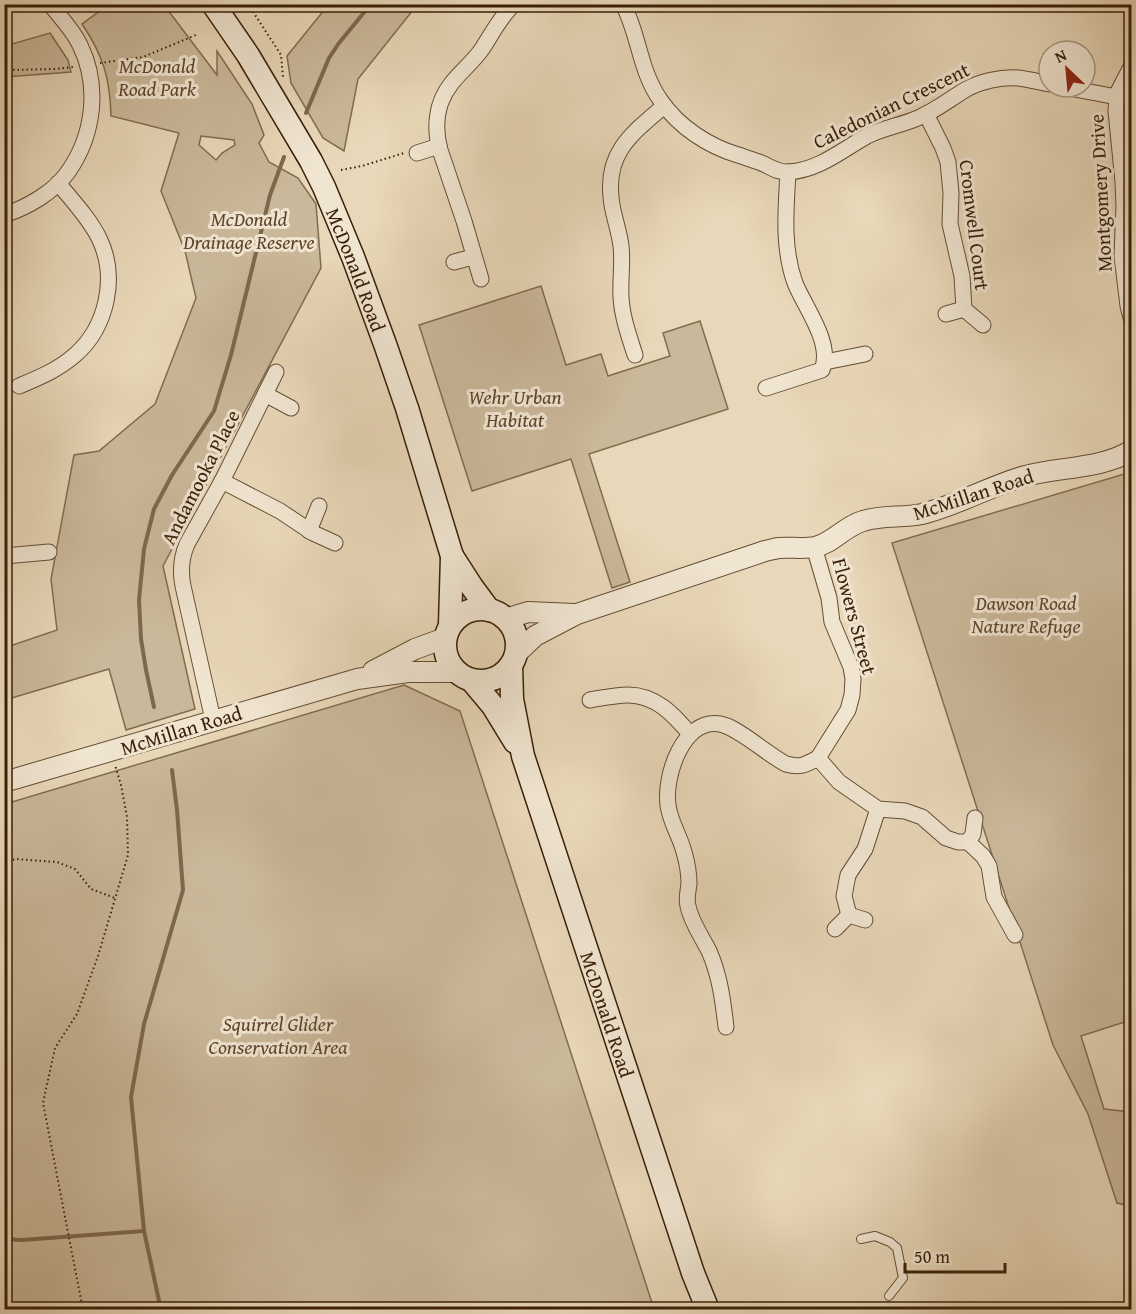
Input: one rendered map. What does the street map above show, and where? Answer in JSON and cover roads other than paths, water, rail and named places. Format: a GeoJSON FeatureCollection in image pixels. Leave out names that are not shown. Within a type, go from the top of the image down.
{"type":"FeatureCollection","features":[{"type":"Feature","properties":{"kind":"main road","name":"McDonald Road"},"geometry":{"type":"LineString","coordinates":[[213,4],[248,55],[324,187],[385,344],[452,556],[472,587],[498,614]]}},
{"type":"Feature","properties":{"kind":"main road","name":"McDonald Road"},"geometry":{"type":"LineString","coordinates":[[447,631],[452,556]]}},
{"type":"Feature","properties":{"kind":"main road"},"geometry":{"type":"LineString","coordinates":[[478,609],[498,614],[513,629],[517,641],[514,660],[504,674],[494,679],[483,682],[464,676],[448,662],[444,650],[447,631],[458,617],[467,611],[478,609]]}},
{"type":"Feature","properties":{"kind":"main road","name":"McDonald Road"},"geometry":{"type":"LineString","coordinates":[[514,660],[512,699],[523,756],[693,1273],[708,1310]]}},
{"type":"Feature","properties":{"kind":"main road","name":"McDonald Road"},"geometry":{"type":"LineString","coordinates":[[464,676],[493,706],[523,756]]}},
{"type":"Feature","properties":{"kind":"main road","name":"McDonald Road"},"geometry":{"type":"LineString","coordinates":[[693,1273],[697,1310]]}},
{"type":"Feature","properties":{"kind":"street"},"geometry":{"type":"LineString","coordinates":[[4,215],[30,204],[68,173],[77,157],[90,122],[92,102],[88,64],[80,44],[50,4]]}},
{"type":"Feature","properties":{"kind":"street"},"geometry":{"type":"LineString","coordinates":[[481,279],[439,146],[438,108],[444,93],[452,82],[482,50],[500,19],[514,4]]}},
{"type":"Feature","properties":{"kind":"street"},"geometry":{"type":"LineString","coordinates":[[623,4],[630,20],[645,73],[664,106],[679,122],[704,140],[734,154],[775,170],[788,172],[786,225],[790,266],[796,284],[818,329],[825,362],[822,370],[766,388]]}},
{"type":"Feature","properties":{"kind":"street","name":"Montgomery Drive"},"geometry":{"type":"LineString","coordinates":[[1131,65],[1117,94],[1116,111],[1124,194],[1122,256],[1131,321]]}},
{"type":"Feature","properties":{"kind":"street","name":"Caledonian Crescent"},"geometry":{"type":"LineString","coordinates":[[788,172],[834,157],[868,136],[918,118],[968,88],[984,82],[1018,78],[1037,82]]}},
{"type":"Feature","properties":{"kind":"street"},"geometry":{"type":"LineString","coordinates":[[1097,93],[1117,97]]}},
{"type":"Feature","properties":{"kind":"street"},"geometry":{"type":"LineString","coordinates":[[634,356],[621,300],[621,247],[610,185],[615,159],[630,135],[664,106]]}},
{"type":"Feature","properties":{"kind":"street","name":"Cromwell Court"},"geometry":{"type":"LineString","coordinates":[[926,114],[948,162],[951,193],[950,224],[962,276],[964,309],[983,325]]}},
{"type":"Feature","properties":{"kind":"street"},"geometry":{"type":"LineString","coordinates":[[417,153],[439,146]]}},
{"type":"Feature","properties":{"kind":"street"},"geometry":{"type":"LineString","coordinates":[[19,386],[60,366],[75,355],[97,327],[108,292],[105,254],[99,238],[58,183]]}},
{"type":"Feature","properties":{"kind":"street"},"geometry":{"type":"LineString","coordinates":[[454,262],[473,257]]}},
{"type":"Feature","properties":{"kind":"street","name":"Cromwell Court"},"geometry":{"type":"LineString","coordinates":[[946,314],[964,309]]}},
{"type":"Feature","properties":{"kind":"street"},"geometry":{"type":"LineString","coordinates":[[825,362],[865,354]]}},
{"type":"Feature","properties":{"kind":"street","name":"Andamooka Place"},"geometry":{"type":"LineString","coordinates":[[213,720],[181,575],[183,554],[276,372]]}},
{"type":"Feature","properties":{"kind":"street"},"geometry":{"type":"LineString","coordinates":[[265,394],[291,408]]}},
{"type":"Feature","properties":{"kind":"street","name":"McMillan Road"},"geometry":{"type":"LineString","coordinates":[[514,660],[535,636],[577,614],[765,551],[779,548],[814,547],[826,543],[850,526],[862,521],[921,514],[1004,483],[1027,476],[1114,459],[1131,450]]}},
{"type":"Feature","properties":{"kind":"street"},"geometry":{"type":"LineString","coordinates":[[222,481],[280,511],[309,531],[335,543]]}},
{"type":"Feature","properties":{"kind":"street"},"geometry":{"type":"LineString","coordinates":[[309,531],[319,506]]}},
{"type":"Feature","properties":{"kind":"street","name":"Flowers Street"},"geometry":{"type":"LineString","coordinates":[[814,547],[829,598],[832,622],[851,667],[853,679],[849,710],[818,759]]}},
{"type":"Feature","properties":{"kind":"street"},"geometry":{"type":"LineString","coordinates":[[4,556],[50,552]]}},
{"type":"Feature","properties":{"kind":"street","name":"McMillan Road"},"geometry":{"type":"LineString","coordinates":[[498,614],[528,612],[577,614]]}},
{"type":"Feature","properties":{"kind":"street","name":"McMillan Road"},"geometry":{"type":"LineString","coordinates":[[357,679],[447,631]]}},
{"type":"Feature","properties":{"kind":"street","name":"McMillan Road"},"geometry":{"type":"LineString","coordinates":[[4,782],[357,679],[408,672],[464,676]]}},
{"type":"Feature","properties":{"kind":"street"},"geometry":{"type":"LineString","coordinates":[[599,703],[629,695],[643,697],[659,703],[690,734]]}},
{"type":"Feature","properties":{"kind":"street"},"geometry":{"type":"LineString","coordinates":[[726,1027],[721,988],[715,967],[687,905],[689,882],[685,853],[668,804],[670,771],[684,740],[693,731],[706,725],[720,724],[732,728],[786,764],[796,767],[818,759],[839,782],[878,808],[905,811],[922,817],[946,837],[958,842],[968,842],[983,856],[989,866],[994,897],[1015,935]]}},
{"type":"Feature","properties":{"kind":"street"},"geometry":{"type":"LineString","coordinates":[[849,915],[844,896],[848,875],[866,849],[878,808]]}},
{"type":"Feature","properties":{"kind":"street"},"geometry":{"type":"LineString","coordinates":[[968,842],[973,834],[975,818]]}},
{"type":"Feature","properties":{"kind":"street"},"geometry":{"type":"LineString","coordinates":[[849,915],[865,920]]}},
{"type":"Feature","properties":{"kind":"street"},"geometry":{"type":"LineString","coordinates":[[835,929],[849,915]]}},
{"type":"Feature","properties":{"kind":"lane"},"geometry":{"type":"LineString","coordinates":[[861,1239],[875,1236],[890,1242],[897,1248],[903,1278],[889,1296]]}},
{"type":"Feature","properties":{"kind":"waterway"},"geometry":{"type":"LineString","coordinates":[[306,113],[329,58],[371,4]]}},
{"type":"Feature","properties":{"kind":"waterway"},"geometry":{"type":"LineString","coordinates":[[154,707],[141,639],[139,600],[144,549],[154,509],[172,475],[214,411],[231,355],[270,195],[284,157]]}},
{"type":"Feature","properties":{"kind":"waterway"},"geometry":{"type":"LineString","coordinates":[[161,1310],[144,1231],[131,1097],[144,1024],[183,890],[172,770]]}},
{"type":"Feature","properties":{"kind":"waterway"},"geometry":{"type":"LineString","coordinates":[[4,1239],[22,1240],[144,1231]]}},
{"type":"Feature","properties":{"kind":"park label","name":"McDonald Road Park"},"geometry":{"type":"Point","coordinates":[157,76]}},
{"type":"Feature","properties":{"kind":"park label","name":"McDonald Drainage Reserve"},"geometry":{"type":"Point","coordinates":[249,230]}},
{"type":"Feature","properties":{"kind":"park label","name":"Wehr Urban Habitat"},"geometry":{"type":"Point","coordinates":[515,408]}},
{"type":"Feature","properties":{"kind":"park label","name":"Dawson Road Nature Refuge"},"geometry":{"type":"Point","coordinates":[1026,614]}},
{"type":"Feature","properties":{"kind":"park label","name":"Squirrel Glider Conservation Area"},"geometry":{"type":"Point","coordinates":[278,1034]}}]}
